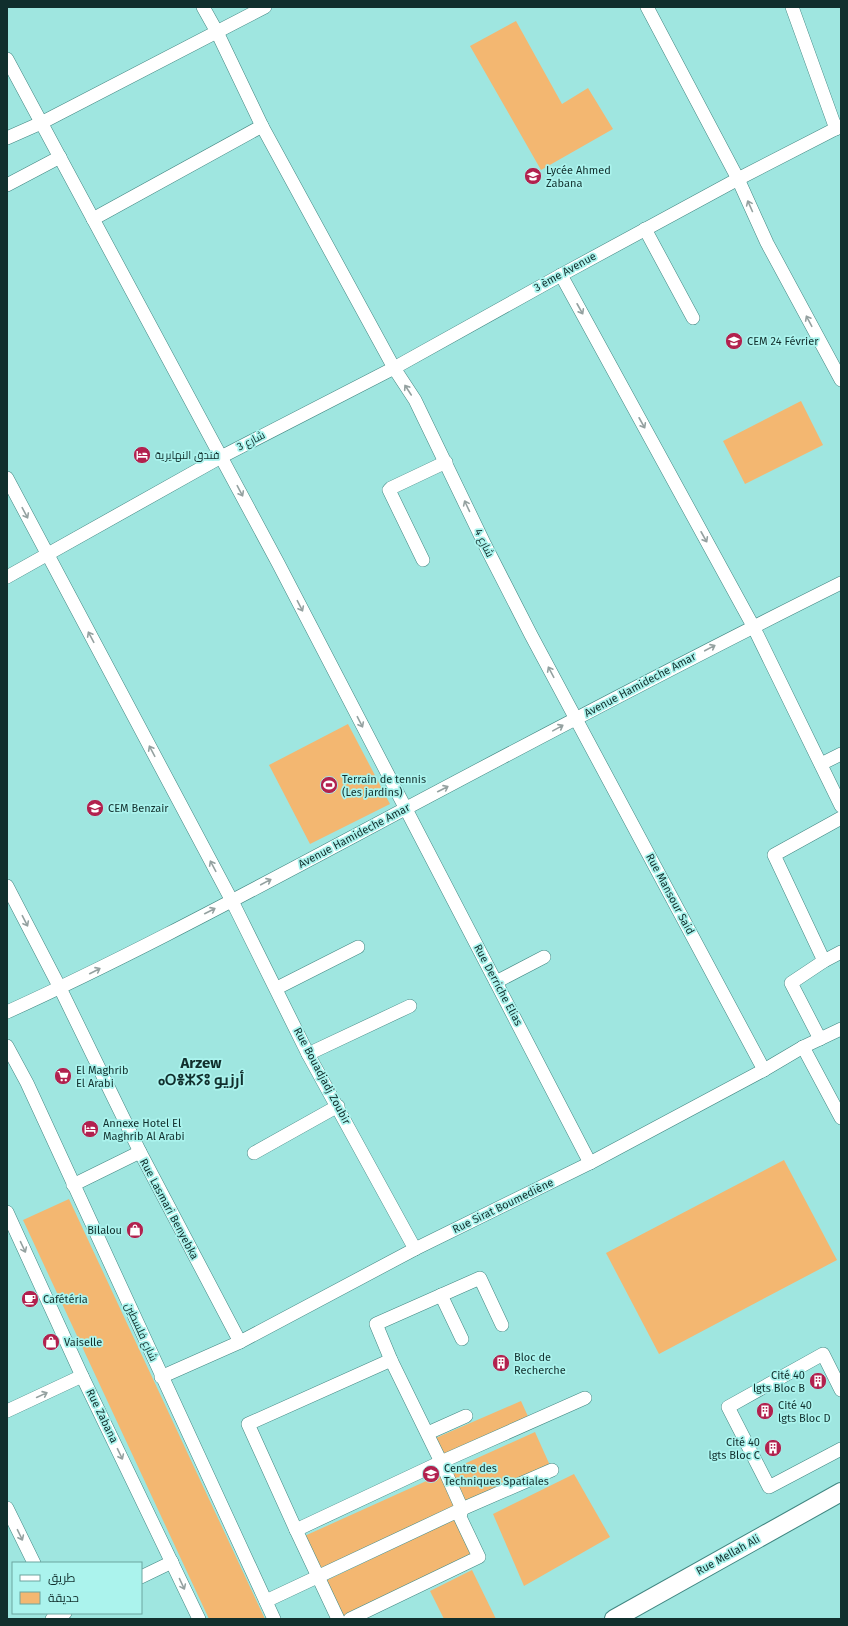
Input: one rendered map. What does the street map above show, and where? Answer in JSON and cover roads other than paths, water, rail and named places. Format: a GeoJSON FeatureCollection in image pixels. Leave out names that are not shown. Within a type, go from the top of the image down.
{"type":"FeatureCollection","features":[{"type":"Feature","properties":{"kind":"main road","name":"Rue Mellah Ali"},"geometry":{"type":"LineString","coordinates":[[614,1619],[841,1492]]}},
{"type":"Feature","properties":{"kind":"street","name":"شارع 4"},"geometry":{"type":"LineString","coordinates":[[203,7],[218,32],[262,126],[394,368],[415,400],[446,462],[484,545],[575,719]]}},
{"type":"Feature","properties":{"kind":"street"},"geometry":{"type":"LineString","coordinates":[[7,138],[41,123],[265,7]]}},
{"type":"Feature","properties":{"kind":"street"},"geometry":{"type":"LineString","coordinates":[[648,7],[738,179],[766,243],[841,380]]}},
{"type":"Feature","properties":{"kind":"street"},"geometry":{"type":"LineString","coordinates":[[792,7],[838,128]]}},
{"type":"Feature","properties":{"kind":"street","name":"Rue Derriche Elias"},"geometry":{"type":"LineString","coordinates":[[7,59],[221,457],[590,1163]]}},
{"type":"Feature","properties":{"kind":"street"},"geometry":{"type":"LineString","coordinates":[[93,219],[262,126]]}},
{"type":"Feature","properties":{"kind":"street","name":"3 ème Avenue"},"geometry":{"type":"LineString","coordinates":[[394,368],[561,274],[738,179],[838,128]]}},
{"type":"Feature","properties":{"kind":"street"},"geometry":{"type":"LineString","coordinates":[[7,184],[60,157]]}},
{"type":"Feature","properties":{"kind":"street"},"geometry":{"type":"LineString","coordinates":[[645,229],[693,318]]}},
{"type":"Feature","properties":{"kind":"street"},"geometry":{"type":"LineString","coordinates":[[561,274],[753,626],[821,764],[840,799]]}},
{"type":"Feature","properties":{"kind":"street","name":"شارع 3"},"geometry":{"type":"LineString","coordinates":[[7,576],[221,457],[394,368]]}},
{"type":"Feature","properties":{"kind":"street"},"geometry":{"type":"LineString","coordinates":[[423,560],[389,490],[446,462]]}},
{"type":"Feature","properties":{"kind":"street","name":"Rue Bouadjadj Zoubir"},"geometry":{"type":"LineString","coordinates":[[7,478],[232,901],[308,1054],[338,1106],[415,1249]]}},
{"type":"Feature","properties":{"kind":"street","name":"Avenue Hamideche Amar"},"geometry":{"type":"LineString","coordinates":[[7,1012],[60,988],[232,901],[753,626],[841,583]]}},
{"type":"Feature","properties":{"kind":"street","name":"Rue Mansour Said"},"geometry":{"type":"LineString","coordinates":[[575,719],[764,1070]]}},
{"type":"Feature","properties":{"kind":"street"},"geometry":{"type":"LineString","coordinates":[[821,764],[841,754]]}},
{"type":"Feature","properties":{"kind":"street"},"geometry":{"type":"LineString","coordinates":[[824,961],[774,854],[841,818]]}},
{"type":"Feature","properties":{"kind":"street","name":"Rue Lasmari Benyebka"},"geometry":{"type":"LineString","coordinates":[[7,886],[60,988],[140,1152],[240,1342]]}},
{"type":"Feature","properties":{"kind":"street"},"geometry":{"type":"LineString","coordinates":[[276,988],[358,947]]}},
{"type":"Feature","properties":{"kind":"street"},"geometry":{"type":"LineString","coordinates":[[820,1039],[791,983],[824,961],[841,952]]}},
{"type":"Feature","properties":{"kind":"street"},"geometry":{"type":"LineString","coordinates":[[496,982],[544,957]]}},
{"type":"Feature","properties":{"kind":"street"},"geometry":{"type":"LineString","coordinates":[[308,1054],[410,1006]]}},
{"type":"Feature","properties":{"kind":"street","name":"Rue Sirat Boumediène"},"geometry":{"type":"LineString","coordinates":[[162,1377],[240,1342],[415,1249],[590,1163],[764,1070],[803,1047],[841,1029]]}},
{"type":"Feature","properties":{"kind":"street","name":"شارع فلسطين"},"geometry":{"type":"LineString","coordinates":[[7,1046],[27,1083],[274,1619]]}},
{"type":"Feature","properties":{"kind":"street"},"geometry":{"type":"LineString","coordinates":[[803,1047],[841,1118]]}},
{"type":"Feature","properties":{"kind":"street"},"geometry":{"type":"LineString","coordinates":[[254,1153],[338,1106]]}},
{"type":"Feature","properties":{"kind":"street"},"geometry":{"type":"LineString","coordinates":[[73,1185],[140,1152]]}},
{"type":"Feature","properties":{"kind":"street","name":"Rue Zabana"},"geometry":{"type":"LineString","coordinates":[[7,1212],[82,1376],[199,1619]]}},
{"type":"Feature","properties":{"kind":"street"},"geometry":{"type":"LineString","coordinates":[[350,1619],[479,1557],[460,1517],[462,1509],[442,1462],[391,1360],[376,1324],[480,1278],[502,1325]]}},
{"type":"Feature","properties":{"kind":"street"},"geometry":{"type":"LineString","coordinates":[[441,1295],[462,1339]]}},
{"type":"Feature","properties":{"kind":"street"},"geometry":{"type":"LineString","coordinates":[[840,1450],[769,1487],[728,1407],[823,1354],[841,1390]]}},
{"type":"Feature","properties":{"kind":"street"},"geometry":{"type":"LineString","coordinates":[[338,1619],[317,1578],[248,1424],[391,1360]]}},
{"type":"Feature","properties":{"kind":"street"},"geometry":{"type":"LineString","coordinates":[[7,1411],[82,1376]]}},
{"type":"Feature","properties":{"kind":"street"},"geometry":{"type":"LineString","coordinates":[[296,1530],[585,1398]]}},
{"type":"Feature","properties":{"kind":"street"},"geometry":{"type":"LineString","coordinates":[[428,1433],[466,1416]]}},
{"type":"Feature","properties":{"kind":"street"},"geometry":{"type":"LineString","coordinates":[[266,1601],[462,1509],[552,1470]]}},
{"type":"Feature","properties":{"kind":"street"},"geometry":{"type":"LineString","coordinates":[[7,1508],[34,1562]]}},
{"type":"Feature","properties":{"kind":"street"},"geometry":{"type":"LineString","coordinates":[[142,1577],[172,1562]]}},
{"type":"Feature","properties":{"kind":"place","name":"Lycée Ahmed Zabana"},"geometry":{"type":"Point","coordinates":[533,176]}},
{"type":"Feature","properties":{"kind":"place","name":"CEM 24 Février"},"geometry":{"type":"Point","coordinates":[734,341]}},
{"type":"Feature","properties":{"kind":"place","name":"فندق النهايرية"},"geometry":{"type":"Point","coordinates":[142,455]}},
{"type":"Feature","properties":{"kind":"place","name":"Terrain de tennis (Les jardins)"},"geometry":{"type":"Point","coordinates":[329,785]}},
{"type":"Feature","properties":{"kind":"place","name":"CEM Benzair"},"geometry":{"type":"Point","coordinates":[95,808]}},
{"type":"Feature","properties":{"kind":"place","name":"El Maghrib El Arabi"},"geometry":{"type":"Point","coordinates":[63,1076]}},
{"type":"Feature","properties":{"kind":"place","name":"Annexe Hotel El Maghrib Al Arabi"},"geometry":{"type":"Point","coordinates":[90,1129]}},
{"type":"Feature","properties":{"kind":"place","name":"Bilalou"},"geometry":{"type":"Point","coordinates":[135,1230]}},
{"type":"Feature","properties":{"kind":"place","name":"Cafétéria"},"geometry":{"type":"Point","coordinates":[30,1299]}},
{"type":"Feature","properties":{"kind":"place","name":"Vaiselle"},"geometry":{"type":"Point","coordinates":[51,1342]}},
{"type":"Feature","properties":{"kind":"place","name":"Bloc de Recherche"},"geometry":{"type":"Point","coordinates":[501,1363]}},
{"type":"Feature","properties":{"kind":"place","name":"Cité 40 lgts Bloc B"},"geometry":{"type":"Point","coordinates":[818,1381]}},
{"type":"Feature","properties":{"kind":"place","name":"Cité 40 lgts Bloc D"},"geometry":{"type":"Point","coordinates":[765,1411]}},
{"type":"Feature","properties":{"kind":"place","name":"Cité 40 lgts Bloc C"},"geometry":{"type":"Point","coordinates":[773,1448]}},
{"type":"Feature","properties":{"kind":"place","name":"Centre des Techniques Spatiales"},"geometry":{"type":"Point","coordinates":[431,1474]}},
{"type":"Feature","properties":{"kind":"district","name":"Arzew ⴰⵔⴻⵣⵢⵓ أرزيو"},"geometry":{"type":"Point","coordinates":[201,1072]}}]}
